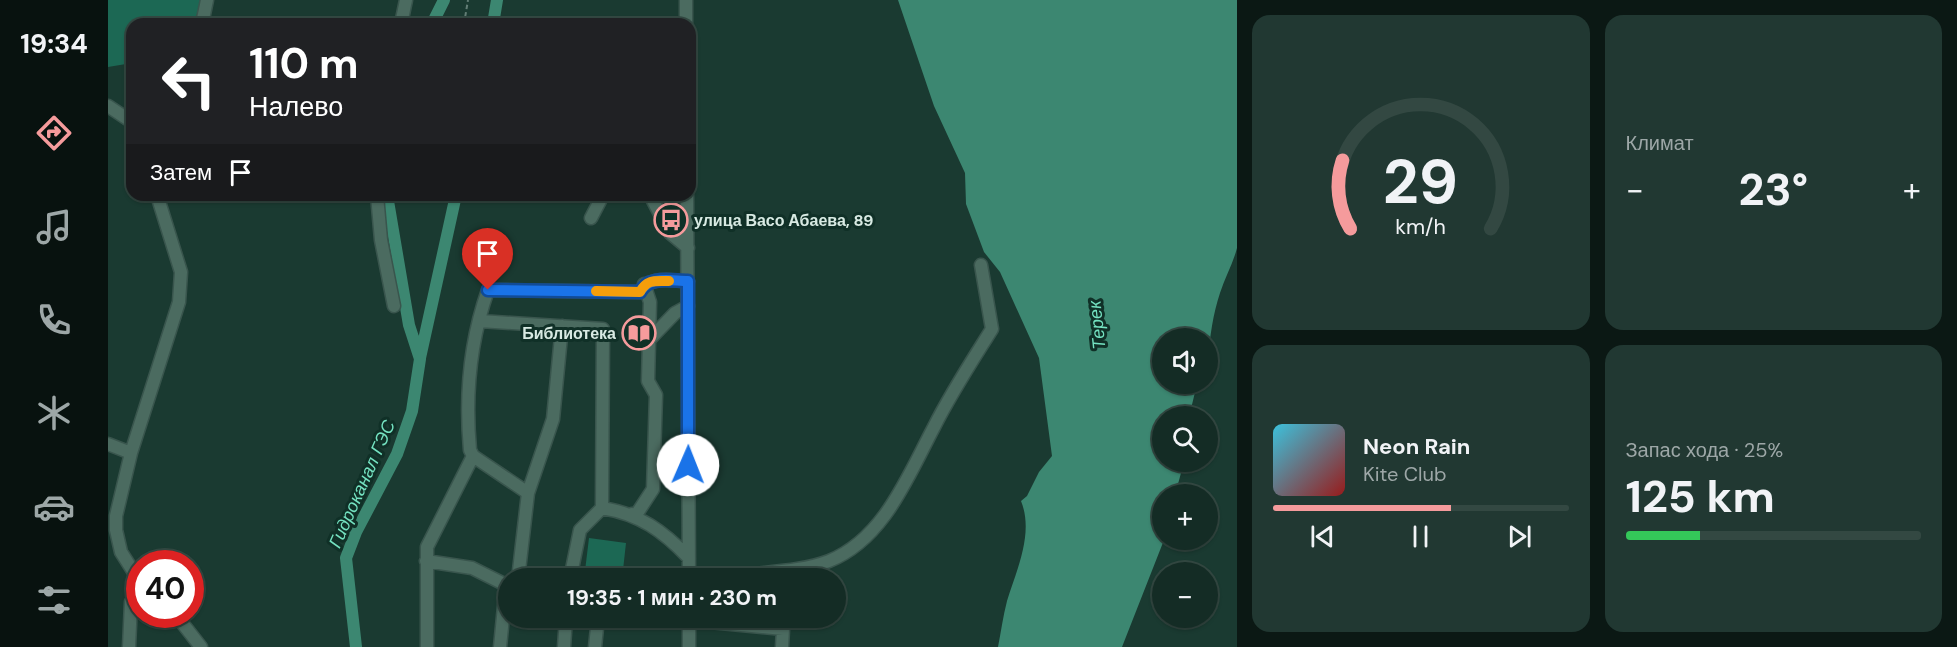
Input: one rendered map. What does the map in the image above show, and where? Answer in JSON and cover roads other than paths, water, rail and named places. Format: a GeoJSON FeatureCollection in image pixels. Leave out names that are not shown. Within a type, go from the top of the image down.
{"type":"FeatureCollection","features":[{"type":"Feature","properties":{"kind":"street"},"geometry":{"type":"LineString","coordinates":[[203,18],[207,0]]}},
{"type":"Feature","properties":{"kind":"street"},"geometry":{"type":"LineString","coordinates":[[402,18],[406,0]]}},
{"type":"Feature","properties":{"kind":"street"},"geometry":{"type":"LineString","coordinates":[[686,0],[686,18]]}},
{"type":"Feature","properties":{"kind":"street"},"geometry":{"type":"LineString","coordinates":[[108,106],[126,118]]}},
{"type":"Feature","properties":{"kind":"street"},"geometry":{"type":"LineString","coordinates":[[126,561],[116,530],[119,501],[131,453],[178,302],[181,272],[158,201]]}},
{"type":"Feature","properties":{"kind":"street"},"geometry":{"type":"LineString","coordinates":[[378,201],[381,240],[394,306]]}},
{"type":"Feature","properties":{"kind":"street"},"geometry":{"type":"LineString","coordinates":[[591,218],[600,201]]}},
{"type":"Feature","properties":{"kind":"street"},"geometry":{"type":"LineString","coordinates":[[653,201],[663,223],[688,248]]}},
{"type":"Feature","properties":{"kind":"street"},"geometry":{"type":"LineString","coordinates":[[687,201],[689,568]]}},
{"type":"Feature","properties":{"kind":"street"},"geometry":{"type":"LineString","coordinates":[[789,568],[826,562],[860,543],[878,524],[915,465],[934,426],[992,329],[981,265]]}},
{"type":"Feature","properties":{"kind":"street"},"geometry":{"type":"LineString","coordinates":[[427,647],[427,547],[431,534],[473,456],[468,433],[470,363],[473,339],[488,290],[640,292],[645,284],[651,281],[688,281]]}},
{"type":"Feature","properties":{"kind":"street"},"geometry":{"type":"LineString","coordinates":[[602,508],[636,515],[653,489],[656,395],[648,381],[650,302],[645,284]]}},
{"type":"Feature","properties":{"kind":"street"},"geometry":{"type":"LineString","coordinates":[[649,340],[675,313],[688,306]]}},
{"type":"Feature","properties":{"kind":"street"},"geometry":{"type":"LineString","coordinates":[[480,321],[603,329],[602,508],[580,530],[572,568]]}},
{"type":"Feature","properties":{"kind":"street"},"geometry":{"type":"LineString","coordinates":[[519,568],[528,493],[553,419],[561,326]]}},
{"type":"Feature","properties":{"kind":"street"},"geometry":{"type":"LineString","coordinates":[[108,444],[131,453]]}},
{"type":"Feature","properties":{"kind":"street"},"geometry":{"type":"LineString","coordinates":[[473,456],[528,493]]}},
{"type":"Feature","properties":{"kind":"street"},"geometry":{"type":"LineString","coordinates":[[632,514],[665,534],[689,558]]}},
{"type":"Feature","properties":{"kind":"street"},"geometry":{"type":"LineString","coordinates":[[426,561],[472,568],[498,581]]}},
{"type":"Feature","properties":{"kind":"street"},"geometry":{"type":"LineString","coordinates":[[129,647],[130,628]]}},
{"type":"Feature","properties":{"kind":"street"},"geometry":{"type":"LineString","coordinates":[[186,628],[201,647]]}},
{"type":"Feature","properties":{"kind":"street"},"geometry":{"type":"LineString","coordinates":[[500,647],[502,628]]}},
{"type":"Feature","properties":{"kind":"street"},"geometry":{"type":"LineString","coordinates":[[564,647],[565,628]]}},
{"type":"Feature","properties":{"kind":"street"},"geometry":{"type":"LineString","coordinates":[[595,647],[597,628]]}},
{"type":"Feature","properties":{"kind":"street"},"geometry":{"type":"LineString","coordinates":[[689,628],[689,647]]}},
{"type":"Feature","properties":{"kind":"street"},"geometry":{"type":"LineString","coordinates":[[774,628],[783,629],[782,647]]}},
{"type":"Feature","properties":{"kind":"water","name":"Терек"},"geometry":{"type":"Polygon","coordinates":[[[898,0],[1237,0],[1237,248],[1215,309],[1212,328],[1152,328],[1152,394],[1195,394],[1192,406],[1152,406],[1152,472],[1181,472],[1178,484],[1152,484],[1152,550],[1160,550],[1155,562],[1152,562],[1152,571],[1122,647],[998,647],[1006,607],[1023,551],[1026,526],[1021,501],[1027,496],[1039,472],[1052,456],[1039,358],[1000,272],[984,252],[966,204],[965,173],[934,106],[898,0]]]}},
{"type":"Feature","properties":{"kind":"waterway","name":"Гидроканал ГЭС"},"geometry":{"type":"LineString","coordinates":[[435,18],[444,0]]}},
{"type":"Feature","properties":{"kind":"waterway"},"geometry":{"type":"LineString","coordinates":[[494,18],[497,0]]}},
{"type":"Feature","properties":{"kind":"waterway","name":"Гидроканал ГЭС"},"geometry":{"type":"LineString","coordinates":[[356,647],[346,558],[356,532],[397,454],[412,411],[420,359],[409,325],[388,201]]}},
{"type":"Feature","properties":{"kind":"waterway"},"geometry":{"type":"LineString","coordinates":[[420,358],[455,201]]}},
{"type":"Feature","properties":{"kind":"place","name":"улица Васо Абаева, 89"},"geometry":{"type":"Point","coordinates":[671,220]}},
{"type":"Feature","properties":{"kind":"place","name":"Библиотека"},"geometry":{"type":"Point","coordinates":[639,333]}}]}
